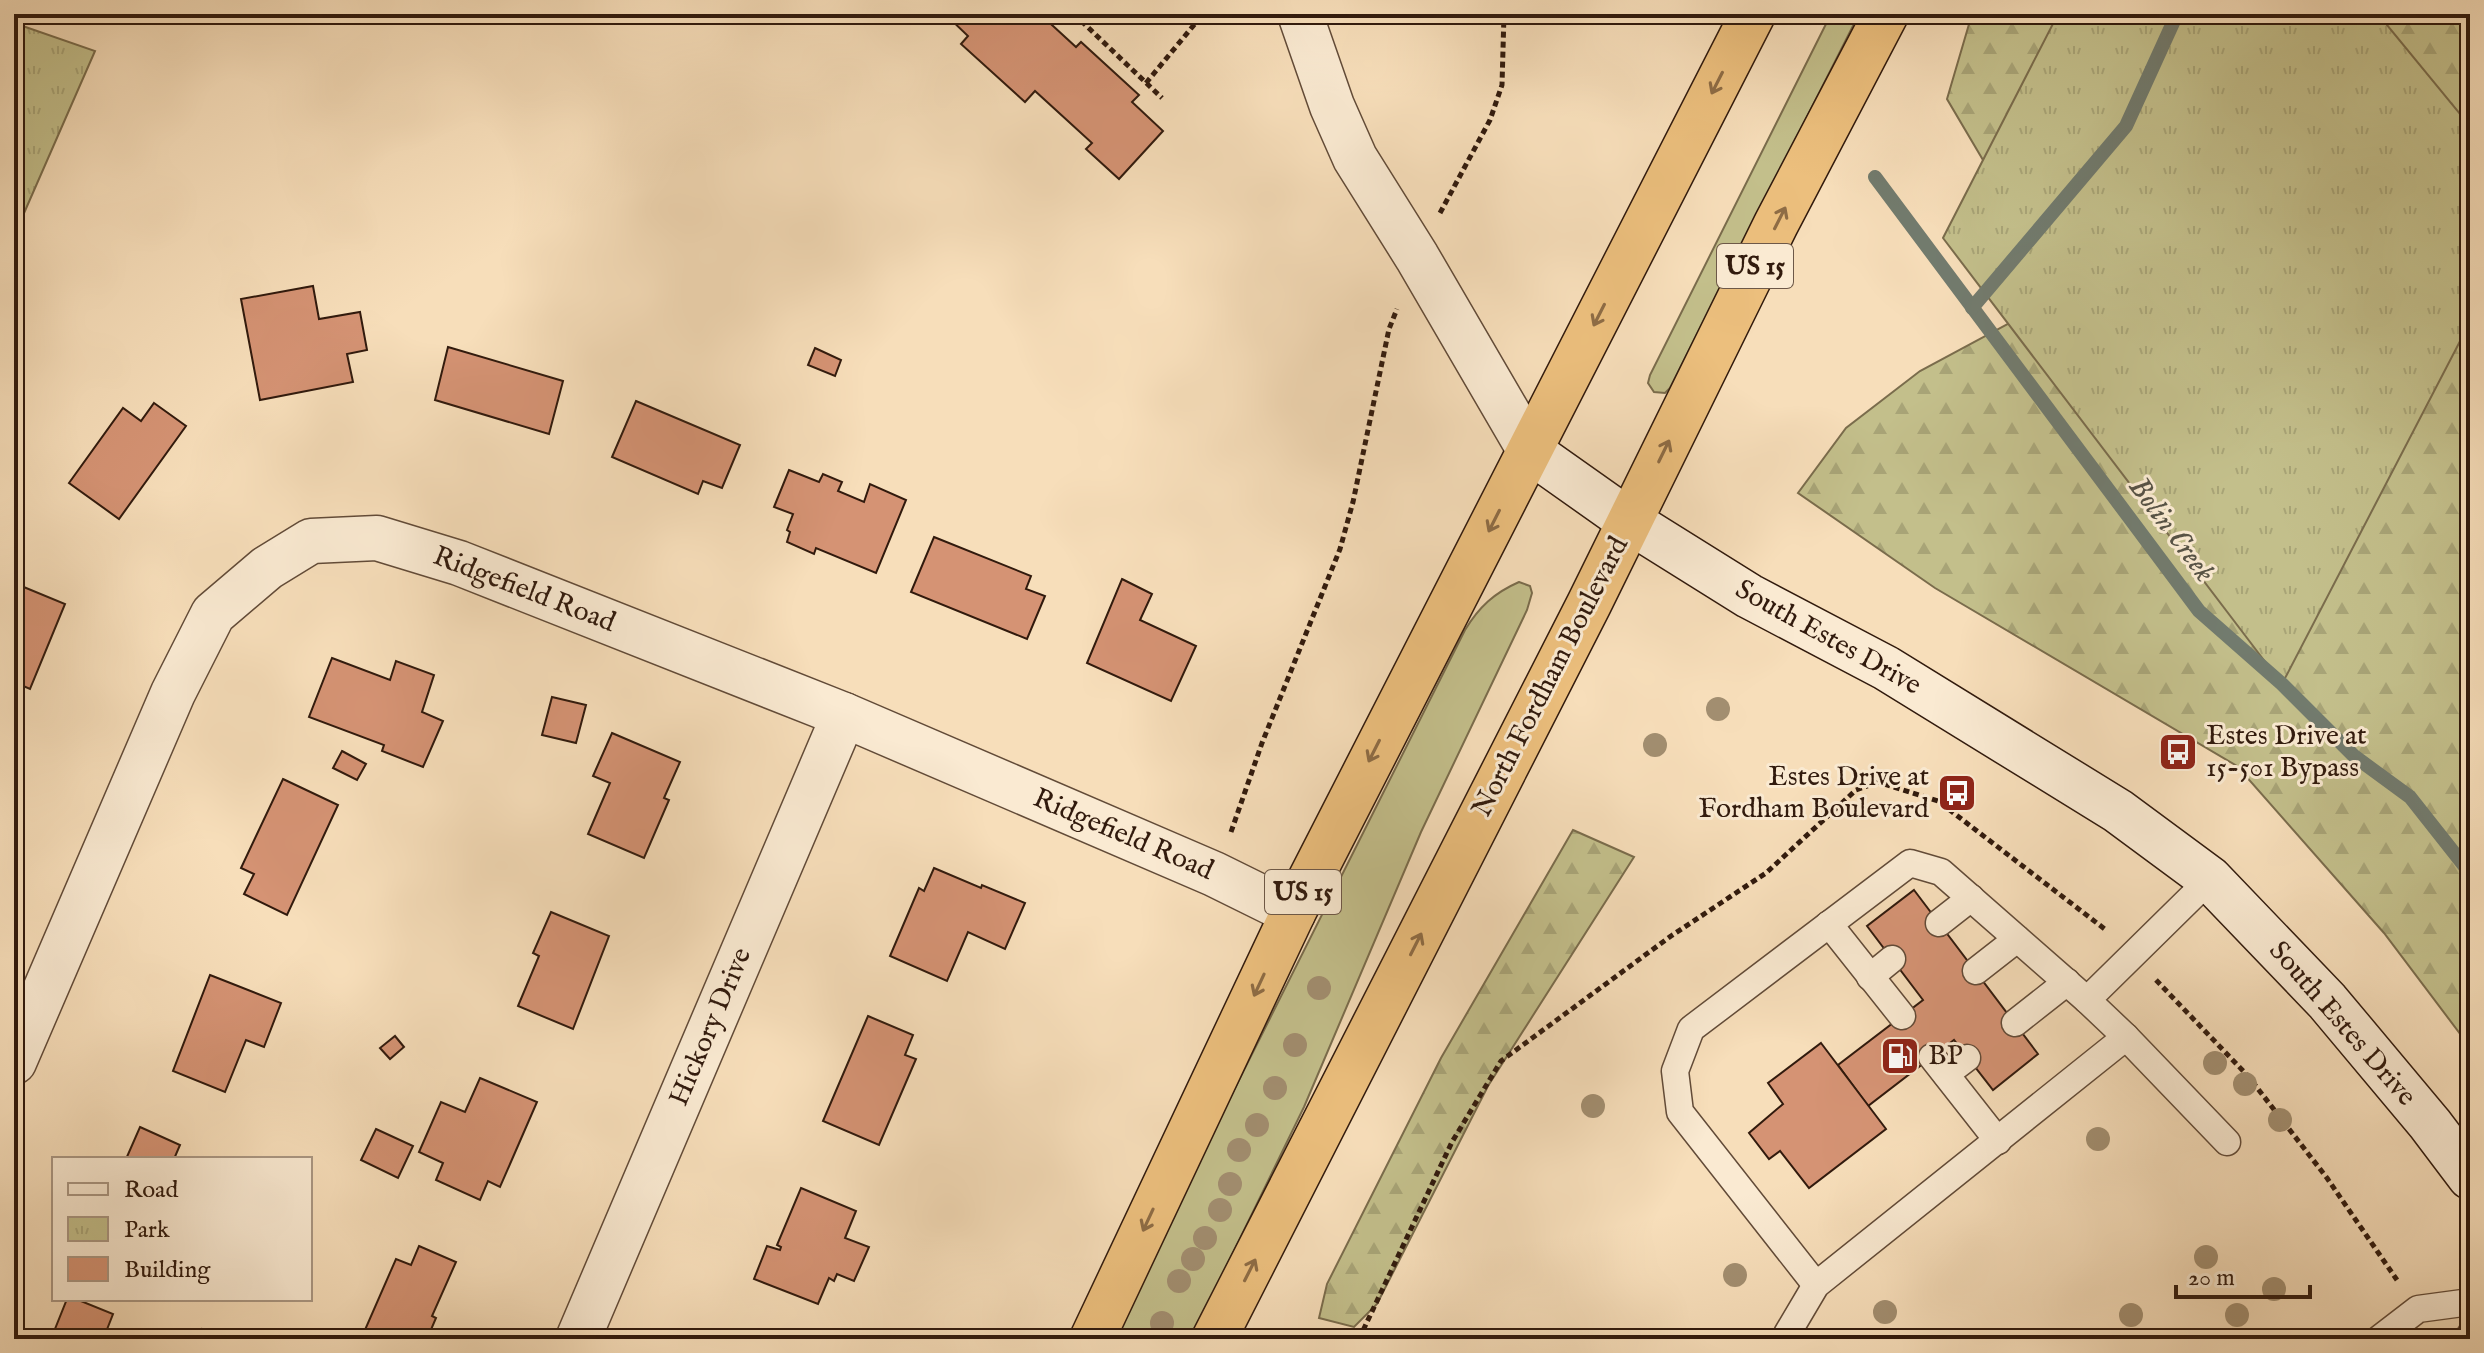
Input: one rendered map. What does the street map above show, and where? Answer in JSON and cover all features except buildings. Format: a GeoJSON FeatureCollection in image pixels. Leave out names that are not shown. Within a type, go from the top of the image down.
{"type":"FeatureCollection","features":[{"type":"Feature","properties":{"kind":"highway","name":"US 15"},"geometry":{"type":"LineString","coordinates":[[1092,1339],[1293,913],[1753,14]]}},
{"type":"Feature","properties":{"kind":"highway","name":"North Fordham Boulevard"},"geometry":{"type":"LineString","coordinates":[[1214,1339],[1589,604],[1776,224],[1886,14]]}},
{"type":"Feature","properties":{"kind":"street","name":"South Estes Drive"},"geometry":{"type":"LineString","coordinates":[[1300,14],[1332,106],[1355,158],[1417,257],[1530,451],[1629,521],[1749,596],[1886,668],[2092,795],[2210,879],[2327,1001],[2470,1177]]}},
{"type":"Feature","properties":{"kind":"street","name":"Ridgefield Road"},"geometry":{"type":"LineString","coordinates":[[14,1062],[173,693],[213,614],[267,568],[311,541],[377,538],[459,563],[844,715],[1214,874],[1293,913]]}},
{"type":"Feature","properties":{"kind":"street","name":"Hickory Drive"},"geometry":{"type":"LineString","coordinates":[[578,1339],[844,715]]}},
{"type":"Feature","properties":{"kind":"lane"},"geometry":{"type":"LineString","coordinates":[[1816,1285],[1680,1112],[1675,1071],[1691,1029],[1910,863],[1941,872],[2067,982],[2126,1037],[2227,1142]]}},
{"type":"Feature","properties":{"kind":"lane"},"geometry":{"type":"LineString","coordinates":[[2087,1000],[2210,879]]}},
{"type":"Feature","properties":{"kind":"lane"},"geometry":{"type":"LineString","coordinates":[[1939,923],[1971,898]]}},
{"type":"Feature","properties":{"kind":"lane"},"geometry":{"type":"LineString","coordinates":[[1829,924],[1902,1016]]}},
{"type":"Feature","properties":{"kind":"lane"},"geometry":{"type":"LineString","coordinates":[[1976,971],[2017,939]]}},
{"type":"Feature","properties":{"kind":"lane"},"geometry":{"type":"LineString","coordinates":[[1870,977],[1892,959]]}},
{"type":"Feature","properties":{"kind":"lane"},"geometry":{"type":"LineString","coordinates":[[2015,1023],[2067,982]]}},
{"type":"Feature","properties":{"kind":"lane"},"geometry":{"type":"LineString","coordinates":[[1787,1339],[1816,1285],[2126,1037]]}},
{"type":"Feature","properties":{"kind":"lane"},"geometry":{"type":"LineString","coordinates":[[1967,1058],[1939,1065],[1998,1141]]}},
{"type":"Feature","properties":{"kind":"lane"},"geometry":{"type":"LineString","coordinates":[[2379,1339],[2418,1309],[2470,1302]]}},
{"type":"Feature","properties":{"kind":"path"},"geometry":{"type":"LineString","coordinates":[[1074,14],[1162,98]]}},
{"type":"Feature","properties":{"kind":"path"},"geometry":{"type":"LineString","coordinates":[[1146,83],[1203,14]]}},
{"type":"Feature","properties":{"kind":"path"},"geometry":{"type":"LineString","coordinates":[[1214,874],[1262,743],[1340,549],[1353,502],[1389,329],[1417,257],[1490,120],[1502,85],[1504,14]]}},
{"type":"Feature","properties":{"kind":"path"},"geometry":{"type":"LineString","coordinates":[[1359,1339],[1452,1142],[1501,1061],[1671,936],[1766,873],[1856,790],[1878,782],[1938,801],[2106,930],[2248,1076],[2327,1178],[2418,1309]]}},
{"type":"Feature","properties":{"kind":"green space"},"geometry":{"type":"Polygon","coordinates":[[[1831,14],[1859,14],[1670,388],[1665,393],[1654,392],[1648,383],[1650,375],[1831,14]]]}},
{"type":"Feature","properties":{"kind":"green space"},"geometry":{"type":"Polygon","coordinates":[[[1972,14],[2470,14],[2470,1047],[2384,933],[2237,766],[1935,588],[1798,493],[1846,428],[1920,371],[2058,297],[2006,199],[1947,99],[1972,14]]]}},
{"type":"Feature","properties":{"kind":"green space"},"geometry":{"type":"Polygon","coordinates":[[[2058,14],[2378,14],[2470,126],[2470,322],[2282,684],[1943,238],[2058,14]]]}},
{"type":"Feature","properties":{"kind":"green space"},"geometry":{"type":"Polygon","coordinates":[[[14,23],[95,51],[14,236],[14,23]]]}},
{"type":"Feature","properties":{"kind":"green space"},"geometry":{"type":"Polygon","coordinates":[[[1519,582],[1530,586],[1532,593],[1527,610],[1421,832],[1304,1107],[1191,1339],[1112,1339],[1148,1261],[1465,630],[1488,602],[1519,582]]]}},
{"type":"Feature","properties":{"kind":"green space"},"geometry":{"type":"Polygon","coordinates":[[[1573,830],[1634,857],[1488,1086],[1377,1304],[1354,1327],[1319,1318],[1327,1284],[1441,1058],[1573,830]]]}},
{"type":"Feature","properties":{"kind":"waterway"},"geometry":{"type":"LineString","coordinates":[[1972,308],[2126,126],[2177,14]]}},
{"type":"Feature","properties":{"kind":"waterway","name":"Bolin Creek"},"geometry":{"type":"LineString","coordinates":[[1875,177],[2199,611],[2282,684],[2354,756],[2410,797],[2470,873]]}},
{"type":"Feature","properties":{"kind":"place","name":"Estes Drive at 15-501 Bypass"},"geometry":{"type":"Point","coordinates":[2178,752]}},
{"type":"Feature","properties":{"kind":"place","name":"Estes Drive at Fordham Boulevard"},"geometry":{"type":"Point","coordinates":[1957,793]}},
{"type":"Feature","properties":{"kind":"place","name":"BP"},"geometry":{"type":"Point","coordinates":[1900,1056]}}]}
